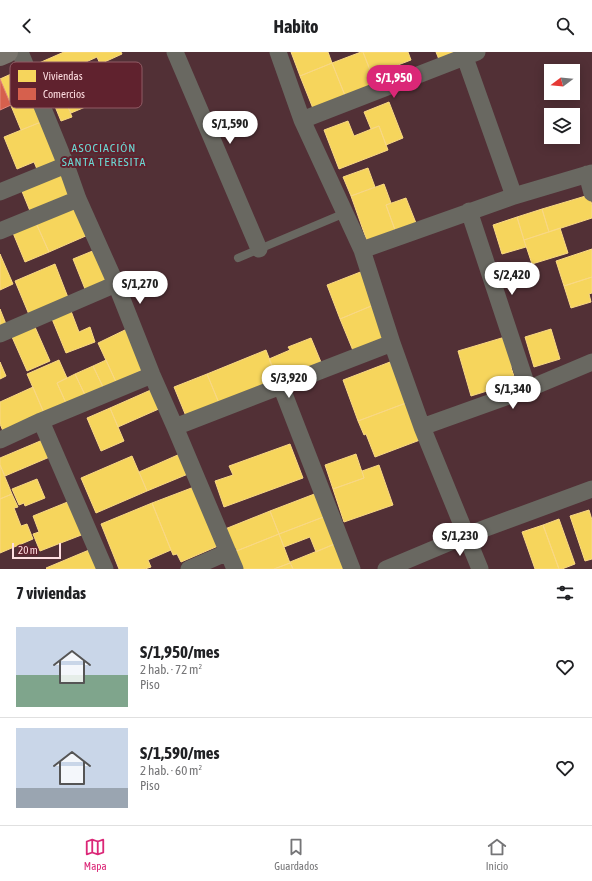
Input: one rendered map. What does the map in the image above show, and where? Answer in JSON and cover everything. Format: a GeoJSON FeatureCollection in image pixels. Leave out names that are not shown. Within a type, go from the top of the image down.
{"type":"FeatureCollection","features":[{"type":"Feature","properties":{"kind":"highway"},"geometry":{"type":"LineString","coordinates":[[0,55],[7,52]]}},
{"type":"Feature","properties":{"kind":"street"},"geometry":{"type":"LineString","coordinates":[[20,52],[24,62]]}},
{"type":"Feature","properties":{"kind":"street"},"geometry":{"type":"LineString","coordinates":[[175,52],[259,249]]}},
{"type":"Feature","properties":{"kind":"street"},"geometry":{"type":"LineString","coordinates":[[278,52],[302,120],[362,250],[392,343],[422,427],[480,569]]}},
{"type":"Feature","properties":{"kind":"street"},"geometry":{"type":"LineString","coordinates":[[302,120],[469,53],[514,196]]}},
{"type":"Feature","properties":{"kind":"street"},"geometry":{"type":"LineString","coordinates":[[43,108],[78,199],[116,284],[152,374],[235,569]]}},
{"type":"Feature","properties":{"kind":"street"},"geometry":{"type":"LineString","coordinates":[[0,192],[66,165]]}},
{"type":"Feature","properties":{"kind":"street"},"geometry":{"type":"LineString","coordinates":[[362,250],[514,196],[589,174],[592,193]]}},
{"type":"Feature","properties":{"kind":"street"},"geometry":{"type":"LineString","coordinates":[[0,231],[78,199]]}},
{"type":"Feature","properties":{"kind":"street"},"geometry":{"type":"LineString","coordinates":[[470,211],[528,389]]}},
{"type":"Feature","properties":{"kind":"street"},"geometry":{"type":"LineString","coordinates":[[0,334],[116,284]]}},
{"type":"Feature","properties":{"kind":"street"},"geometry":{"type":"LineString","coordinates":[[175,428],[392,343]]}},
{"type":"Feature","properties":{"kind":"street"},"geometry":{"type":"LineString","coordinates":[[422,427],[528,389],[592,362]]}},
{"type":"Feature","properties":{"kind":"street"},"geometry":{"type":"LineString","coordinates":[[0,440],[152,374]]}},
{"type":"Feature","properties":{"kind":"street"},"geometry":{"type":"LineString","coordinates":[[281,386],[352,569]]}},
{"type":"Feature","properties":{"kind":"street"},"geometry":{"type":"LineString","coordinates":[[41,421],[105,569]]}},
{"type":"Feature","properties":{"kind":"street"},"geometry":{"type":"LineString","coordinates":[[386,569],[467,535],[592,489]]}},
{"type":"Feature","properties":{"kind":"street"},"geometry":{"type":"LineString","coordinates":[[189,569],[228,552]]}},
{"type":"Feature","properties":{"kind":"lane"},"geometry":{"type":"LineString","coordinates":[[238,258],[345,213]]}},
{"type":"Feature","properties":{"kind":"building: Viviendas"},"geometry":{"type":"Polygon","coordinates":[[[64,52],[121,52],[122,54],[104,62],[99,62],[97,57],[86,62],[41,62],[64,52]]]}},
{"type":"Feature","properties":{"kind":"building: Viviendas"},"geometry":{"type":"Polygon","coordinates":[[[291,52],[328,52],[332,63],[300,76],[291,52]]]}},
{"type":"Feature","properties":{"kind":"building: Viviendas"},"geometry":{"type":"Polygon","coordinates":[[[363,52],[376,86],[346,98],[332,63],[363,52]]]}},
{"type":"Feature","properties":{"kind":"building: Viviendas"},"geometry":{"type":"Polygon","coordinates":[[[363,52],[408,52],[411,60],[372,75],[363,52]]]}},
{"type":"Feature","properties":{"kind":"building: Viviendas"},"geometry":{"type":"Polygon","coordinates":[[[436,52],[455,52],[440,62],[436,52]]]}},
{"type":"Feature","properties":{"kind":"building: Viviendas"},"geometry":{"type":"Polygon","coordinates":[[[332,63],[346,98],[314,111],[300,76],[332,63]]]}},
{"type":"Feature","properties":{"kind":"building: Viviendas"},"geometry":{"type":"Polygon","coordinates":[[[10,74],[10,103],[0,79],[10,74]]]}},
{"type":"Feature","properties":{"kind":"building: Viviendas"},"geometry":{"type":"Polygon","coordinates":[[[389,102],[403,138],[386,145],[379,126],[371,129],[364,112],[389,102]]]}},
{"type":"Feature","properties":{"kind":"building: Viviendas"},"geometry":{"type":"Polygon","coordinates":[[[12,108],[35,108],[41,122],[21,130],[12,108]]]}},
{"type":"Feature","properties":{"kind":"building: Viviendas"},"geometry":{"type":"Polygon","coordinates":[[[56,108],[68,108],[72,117],[61,121],[56,108]]]}},
{"type":"Feature","properties":{"kind":"building: Viviendas"},"geometry":{"type":"Polygon","coordinates":[[[68,108],[83,108],[71,113],[68,108]]]}},
{"type":"Feature","properties":{"kind":"building: Viviendas"},"geometry":{"type":"Polygon","coordinates":[[[348,121],[354,136],[379,126],[388,150],[339,169],[324,130],[348,121]]]}},
{"type":"Feature","properties":{"kind":"building: Viviendas"},"geometry":{"type":"Polygon","coordinates":[[[41,122],[59,165],[39,174],[34,162],[17,169],[4,137],[41,122]]]}},
{"type":"Feature","properties":{"kind":"building: Viviendas"},"geometry":{"type":"Polygon","coordinates":[[[368,168],[375,187],[351,196],[343,177],[368,168]]]}},
{"type":"Feature","properties":{"kind":"building: Viviendas"},"geometry":{"type":"Polygon","coordinates":[[[62,172],[73,198],[30,211],[21,189],[62,172]]]}},
{"type":"Feature","properties":{"kind":"building: Viviendas"},"geometry":{"type":"Polygon","coordinates":[[[384,184],[391,203],[386,205],[395,230],[367,241],[351,196],[384,184]]]}},
{"type":"Feature","properties":{"kind":"building: Viviendas"},"geometry":{"type":"Polygon","coordinates":[[[589,195],[592,205],[592,218],[549,232],[542,209],[589,195]]]}},
{"type":"Feature","properties":{"kind":"building: Viviendas"},"geometry":{"type":"Polygon","coordinates":[[[406,198],[416,223],[395,230],[386,205],[406,198]]]}},
{"type":"Feature","properties":{"kind":"building: Viviendas"},"geometry":{"type":"Polygon","coordinates":[[[76,206],[88,235],[49,252],[36,223],[76,206]]]}},
{"type":"Feature","properties":{"kind":"building: Viviendas"},"geometry":{"type":"Polygon","coordinates":[[[542,209],[549,232],[524,240],[517,217],[542,209]]]}},
{"type":"Feature","properties":{"kind":"building: Viviendas"},"geometry":{"type":"Polygon","coordinates":[[[517,217],[526,247],[502,254],[493,225],[517,217]]]}},
{"type":"Feature","properties":{"kind":"building: Viviendas"},"geometry":{"type":"Polygon","coordinates":[[[36,223],[49,252],[25,262],[13,233],[36,223]]]}},
{"type":"Feature","properties":{"kind":"building: Viviendas"},"geometry":{"type":"Polygon","coordinates":[[[560,228],[568,253],[532,264],[524,240],[560,228]]]}},
{"type":"Feature","properties":{"kind":"building: Viviendas"},"geometry":{"type":"Polygon","coordinates":[[[592,249],[592,277],[564,286],[556,261],[592,249]]]}},
{"type":"Feature","properties":{"kind":"building: Viviendas"},"geometry":{"type":"Polygon","coordinates":[[[95,250],[108,281],[87,294],[73,259],[95,250]]]}},
{"type":"Feature","properties":{"kind":"building: Viviendas"},"geometry":{"type":"Polygon","coordinates":[[[0,254],[13,284],[0,290],[0,254]]]}},
{"type":"Feature","properties":{"kind":"building: Viviendas"},"geometry":{"type":"Polygon","coordinates":[[[55,264],[69,300],[30,317],[15,281],[55,264]]]}},
{"type":"Feature","properties":{"kind":"building: Viviendas"},"geometry":{"type":"Polygon","coordinates":[[[363,271],[376,304],[340,319],[327,285],[363,271]]]}},
{"type":"Feature","properties":{"kind":"building: Viviendas"},"geometry":{"type":"Polygon","coordinates":[[[592,277],[592,293],[589,294],[591,302],[571,308],[564,286],[592,277]]]}},
{"type":"Feature","properties":{"kind":"building: Viviendas"},"geometry":{"type":"Polygon","coordinates":[[[376,304],[390,338],[354,353],[340,319],[376,304]]]}},
{"type":"Feature","properties":{"kind":"building: Viviendas"},"geometry":{"type":"Polygon","coordinates":[[[0,309],[8,329],[0,332],[0,309]]]}},
{"type":"Feature","properties":{"kind":"building: Viviendas"},"geometry":{"type":"Polygon","coordinates":[[[71,311],[79,332],[90,327],[95,342],[66,353],[52,319],[71,311]]]}},
{"type":"Feature","properties":{"kind":"building: Viviendas"},"geometry":{"type":"Polygon","coordinates":[[[35,327],[50,361],[27,371],[12,337],[35,327]]]}},
{"type":"Feature","properties":{"kind":"building: Viviendas"},"geometry":{"type":"Polygon","coordinates":[[[129,328],[147,368],[116,382],[98,343],[129,328]]]}},
{"type":"Feature","properties":{"kind":"building: Viviendas"},"geometry":{"type":"Polygon","coordinates":[[[551,329],[560,359],[534,367],[525,337],[551,329]]]}},
{"type":"Feature","properties":{"kind":"building: Viviendas"},"geometry":{"type":"Polygon","coordinates":[[[505,337],[514,366],[511,367],[516,382],[471,396],[458,351],[505,337]]]}},
{"type":"Feature","properties":{"kind":"building: Viviendas"},"geometry":{"type":"Polygon","coordinates":[[[311,338],[323,367],[279,384],[269,359],[290,350],[288,347],[311,338]]]}},
{"type":"Feature","properties":{"kind":"building: Viviendas"},"geometry":{"type":"Polygon","coordinates":[[[266,350],[279,384],[221,408],[207,374],[266,350]]]}},
{"type":"Feature","properties":{"kind":"building: Viviendas"},"geometry":{"type":"Polygon","coordinates":[[[59,360],[67,378],[57,383],[66,403],[44,413],[27,374],[59,360]]]}},
{"type":"Feature","properties":{"kind":"building: Viviendas"},"geometry":{"type":"Polygon","coordinates":[[[106,360],[116,382],[103,387],[93,366],[106,360]]]}},
{"type":"Feature","properties":{"kind":"building: Viviendas"},"geometry":{"type":"Polygon","coordinates":[[[0,362],[6,376],[0,379],[0,362]]]}},
{"type":"Feature","properties":{"kind":"building: Viviendas"},"geometry":{"type":"Polygon","coordinates":[[[390,362],[406,403],[358,421],[343,380],[390,362]]]}},
{"type":"Feature","properties":{"kind":"building: Viviendas"},"geometry":{"type":"Polygon","coordinates":[[[93,366],[103,387],[85,395],[75,374],[93,366]]]}},
{"type":"Feature","properties":{"kind":"building: Viviendas"},"geometry":{"type":"Polygon","coordinates":[[[75,374],[85,395],[66,403],[57,383],[75,374]]]}},
{"type":"Feature","properties":{"kind":"building: Viviendas"},"geometry":{"type":"Polygon","coordinates":[[[207,374],[221,408],[188,421],[174,387],[207,374]]]}},
{"type":"Feature","properties":{"kind":"building: Viviendas"},"geometry":{"type":"Polygon","coordinates":[[[33,387],[44,413],[3,431],[0,424],[0,402],[33,387]]]}},
{"type":"Feature","properties":{"kind":"building: Viviendas"},"geometry":{"type":"Polygon","coordinates":[[[153,389],[161,408],[118,427],[110,408],[153,389]]]}},
{"type":"Feature","properties":{"kind":"building: Viviendas"},"geometry":{"type":"Polygon","coordinates":[[[406,403],[420,440],[375,457],[366,434],[364,435],[358,421],[406,403]]]}},
{"type":"Feature","properties":{"kind":"building: Viviendas"},"geometry":{"type":"Polygon","coordinates":[[[110,408],[124,441],[101,451],[87,418],[110,408]]]}},
{"type":"Feature","properties":{"kind":"building: Viviendas"},"geometry":{"type":"Polygon","coordinates":[[[45,439],[52,456],[5,476],[0,465],[0,458],[45,439]]]}},
{"type":"Feature","properties":{"kind":"building: Viviendas"},"geometry":{"type":"Polygon","coordinates":[[[290,444],[303,478],[224,507],[215,481],[233,475],[229,466],[290,444]]]}},
{"type":"Feature","properties":{"kind":"building: Viviendas"},"geometry":{"type":"Polygon","coordinates":[[[180,454],[188,474],[147,491],[139,472],[180,454]]]}},
{"type":"Feature","properties":{"kind":"building: Viviendas"},"geometry":{"type":"Polygon","coordinates":[[[356,454],[364,478],[333,489],[325,465],[356,454]]]}},
{"type":"Feature","properties":{"kind":"building: Viviendas"},"geometry":{"type":"Polygon","coordinates":[[[132,456],[147,491],[96,513],[81,478],[132,456]]]}},
{"type":"Feature","properties":{"kind":"building: Viviendas"},"geometry":{"type":"Polygon","coordinates":[[[0,465],[12,494],[0,499],[0,465]]]}},
{"type":"Feature","properties":{"kind":"building: Viviendas"},"geometry":{"type":"Polygon","coordinates":[[[379,465],[393,505],[344,522],[333,489],[364,478],[362,471],[379,465]]]}},
{"type":"Feature","properties":{"kind":"building: Viviendas"},"geometry":{"type":"Polygon","coordinates":[[[37,479],[45,498],[25,506],[24,503],[19,505],[12,489],[37,479]]]}},
{"type":"Feature","properties":{"kind":"building: Viviendas"},"geometry":{"type":"Polygon","coordinates":[[[194,487],[218,546],[181,562],[177,554],[173,555],[152,503],[194,487]]]}},
{"type":"Feature","properties":{"kind":"building: Viviendas"},"geometry":{"type":"Polygon","coordinates":[[[317,493],[326,516],[279,534],[270,511],[317,493]]]}},
{"type":"Feature","properties":{"kind":"building: Viviendas"},"geometry":{"type":"Polygon","coordinates":[[[12,494],[18,507],[14,508],[21,526],[27,524],[33,539],[0,553],[0,499],[12,494]]]}},
{"type":"Feature","properties":{"kind":"building: Viviendas"},"geometry":{"type":"Polygon","coordinates":[[[70,501],[84,534],[40,551],[33,534],[39,532],[33,516],[70,501]]]}},
{"type":"Feature","properties":{"kind":"building: Viviendas"},"geometry":{"type":"Polygon","coordinates":[[[152,503],[171,550],[148,560],[151,567],[145,569],[119,569],[101,524],[152,503]]]}},
{"type":"Feature","properties":{"kind":"building: Viviendas"},"geometry":{"type":"Polygon","coordinates":[[[589,510],[592,520],[592,559],[585,561],[570,516],[589,510]]]}},
{"type":"Feature","properties":{"kind":"building: Viviendas"},"geometry":{"type":"Polygon","coordinates":[[[270,511],[279,534],[234,552],[225,529],[270,511]]]}},
{"type":"Feature","properties":{"kind":"building: Viviendas"},"geometry":{"type":"Polygon","coordinates":[[[326,516],[337,543],[316,552],[310,537],[284,547],[279,534],[326,516]]]}},
{"type":"Feature","properties":{"kind":"building: Viviendas"},"geometry":{"type":"Polygon","coordinates":[[[559,519],[575,564],[562,569],[559,569],[543,525],[559,519]]]}},
{"type":"Feature","properties":{"kind":"building: Viviendas"},"geometry":{"type":"Polygon","coordinates":[[[543,525],[559,569],[535,569],[522,532],[543,525]]]}},
{"type":"Feature","properties":{"kind":"building: Viviendas"},"geometry":{"type":"Polygon","coordinates":[[[279,534],[290,563],[274,569],[240,569],[234,552],[279,534]]]}},
{"type":"Feature","properties":{"kind":"building: Viviendas"},"geometry":{"type":"Polygon","coordinates":[[[337,543],[347,569],[293,569],[290,562],[337,543]]]}},
{"type":"Feature","properties":{"kind":"building: Viviendas"},"geometry":{"type":"Polygon","coordinates":[[[89,550],[101,569],[46,568],[89,550]]]}},
{"type":"Feature","properties":{"kind":"building: Viviendas"},"geometry":{"type":"Polygon","coordinates":[[[290,563],[293,569],[274,569],[290,563]]]}},
{"type":"Feature","properties":{"kind":"building: Comercios"},"geometry":{"type":"Polygon","coordinates":[[[0,79],[10,105],[0,110],[0,79]]]}},
{"type":"Feature","properties":{"kind":"district","name":"ASOCIACIÓN SANTA TERESITA"},"geometry":{"type":"Point","coordinates":[104,155]}}]}
